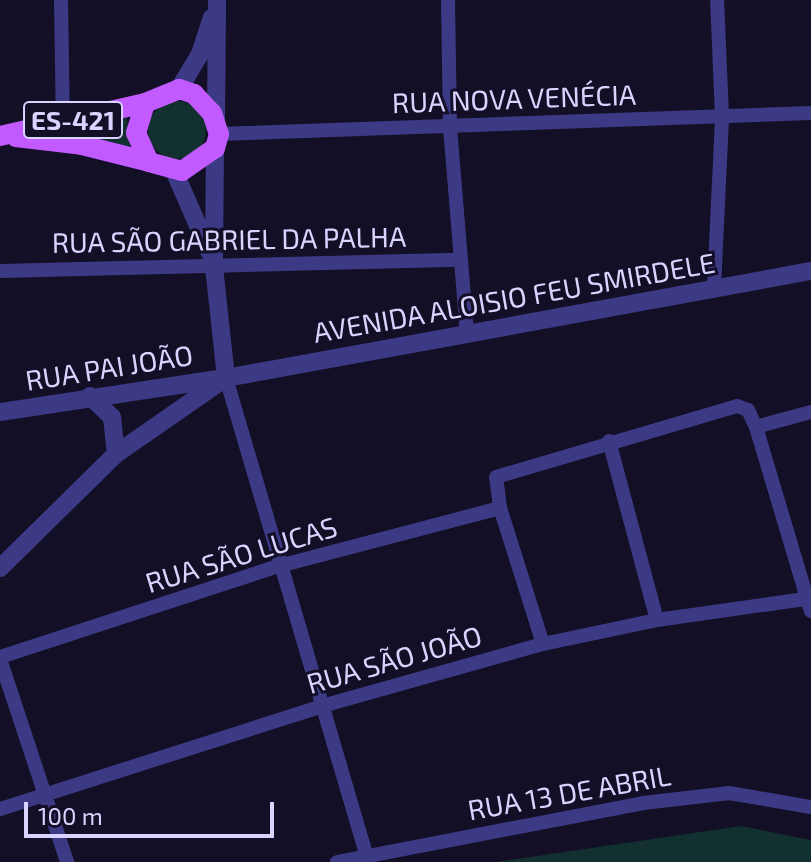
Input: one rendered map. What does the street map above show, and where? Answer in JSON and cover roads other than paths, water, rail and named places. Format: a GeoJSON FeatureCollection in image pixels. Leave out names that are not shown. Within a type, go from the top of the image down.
{"type":"FeatureCollection","features":[{"type":"Feature","properties":{"kind":"main road"},"geometry":{"type":"LineString","coordinates":[[0,136],[82,145],[149,162],[175,173],[196,165],[217,134],[201,100],[179,89],[145,103],[136,133],[149,162]]}},
{"type":"Feature","properties":{"kind":"main road","name":"ES-421"},"geometry":{"type":"LineString","coordinates":[[0,136],[145,103]]}},
{"type":"Feature","properties":{"kind":"street"},"geometry":{"type":"LineString","coordinates":[[61,0],[63,122]]}},
{"type":"Feature","properties":{"kind":"street"},"geometry":{"type":"LineString","coordinates":[[217,0],[231,0]]}},
{"type":"Feature","properties":{"kind":"street"},"geometry":{"type":"LineString","coordinates":[[179,89],[200,54],[217,0]]}},
{"type":"Feature","properties":{"kind":"street"},"geometry":{"type":"LineString","coordinates":[[217,0],[214,267],[226,378],[366,853]]}},
{"type":"Feature","properties":{"kind":"street"},"geometry":{"type":"LineString","coordinates":[[448,0],[450,127],[458,260],[467,334]]}},
{"type":"Feature","properties":{"kind":"street"},"geometry":{"type":"LineString","coordinates":[[714,288],[722,117],[717,0]]}},
{"type":"Feature","properties":{"kind":"street","name":"RUA NOVA VENÉCIA"},"geometry":{"type":"LineString","coordinates":[[217,134],[811,113]]}},
{"type":"Feature","properties":{"kind":"street"},"geometry":{"type":"LineString","coordinates":[[175,173],[195,211],[214,267]]}},
{"type":"Feature","properties":{"kind":"street","name":"RUA SÃO GABRIEL DA PALHA"},"geometry":{"type":"LineString","coordinates":[[0,271],[458,260]]}},
{"type":"Feature","properties":{"kind":"street","name":"AVENIDA ALOISIO FEU SMIRDELE"},"geometry":{"type":"LineString","coordinates":[[226,378],[811,271]]}},
{"type":"Feature","properties":{"kind":"street"},"geometry":{"type":"LineString","coordinates":[[0,568],[116,454],[226,378]]}},
{"type":"Feature","properties":{"kind":"street","name":"RUA PAI JOÃO"},"geometry":{"type":"LineString","coordinates":[[0,412],[90,396],[226,378]]}},
{"type":"Feature","properties":{"kind":"street"},"geometry":{"type":"LineString","coordinates":[[90,396],[112,417],[116,454]]}},
{"type":"Feature","properties":{"kind":"street"},"geometry":{"type":"LineString","coordinates":[[543,644],[500,508],[496,477],[504,471],[737,406],[748,410],[756,427],[810,603]]}},
{"type":"Feature","properties":{"kind":"street"},"geometry":{"type":"LineString","coordinates":[[756,427],[811,412]]}},
{"type":"Feature","properties":{"kind":"street"},"geometry":{"type":"LineString","coordinates":[[609,441],[657,620]]}},
{"type":"Feature","properties":{"kind":"street","name":"RUA SÃO LUCAS"},"geometry":{"type":"LineString","coordinates":[[0,658],[279,566],[500,508]]}},
{"type":"Feature","properties":{"kind":"street","name":"RUA SÃO JOÃO"},"geometry":{"type":"LineString","coordinates":[[0,809],[322,706],[543,644],[657,620],[810,603]]}},
{"type":"Feature","properties":{"kind":"street"},"geometry":{"type":"LineString","coordinates":[[0,658],[67,862]]}},
{"type":"Feature","properties":{"kind":"street","name":"RUA 13 DE ABRIL"},"geometry":{"type":"LineString","coordinates":[[337,862],[366,853],[729,793],[811,807]]}}]}
